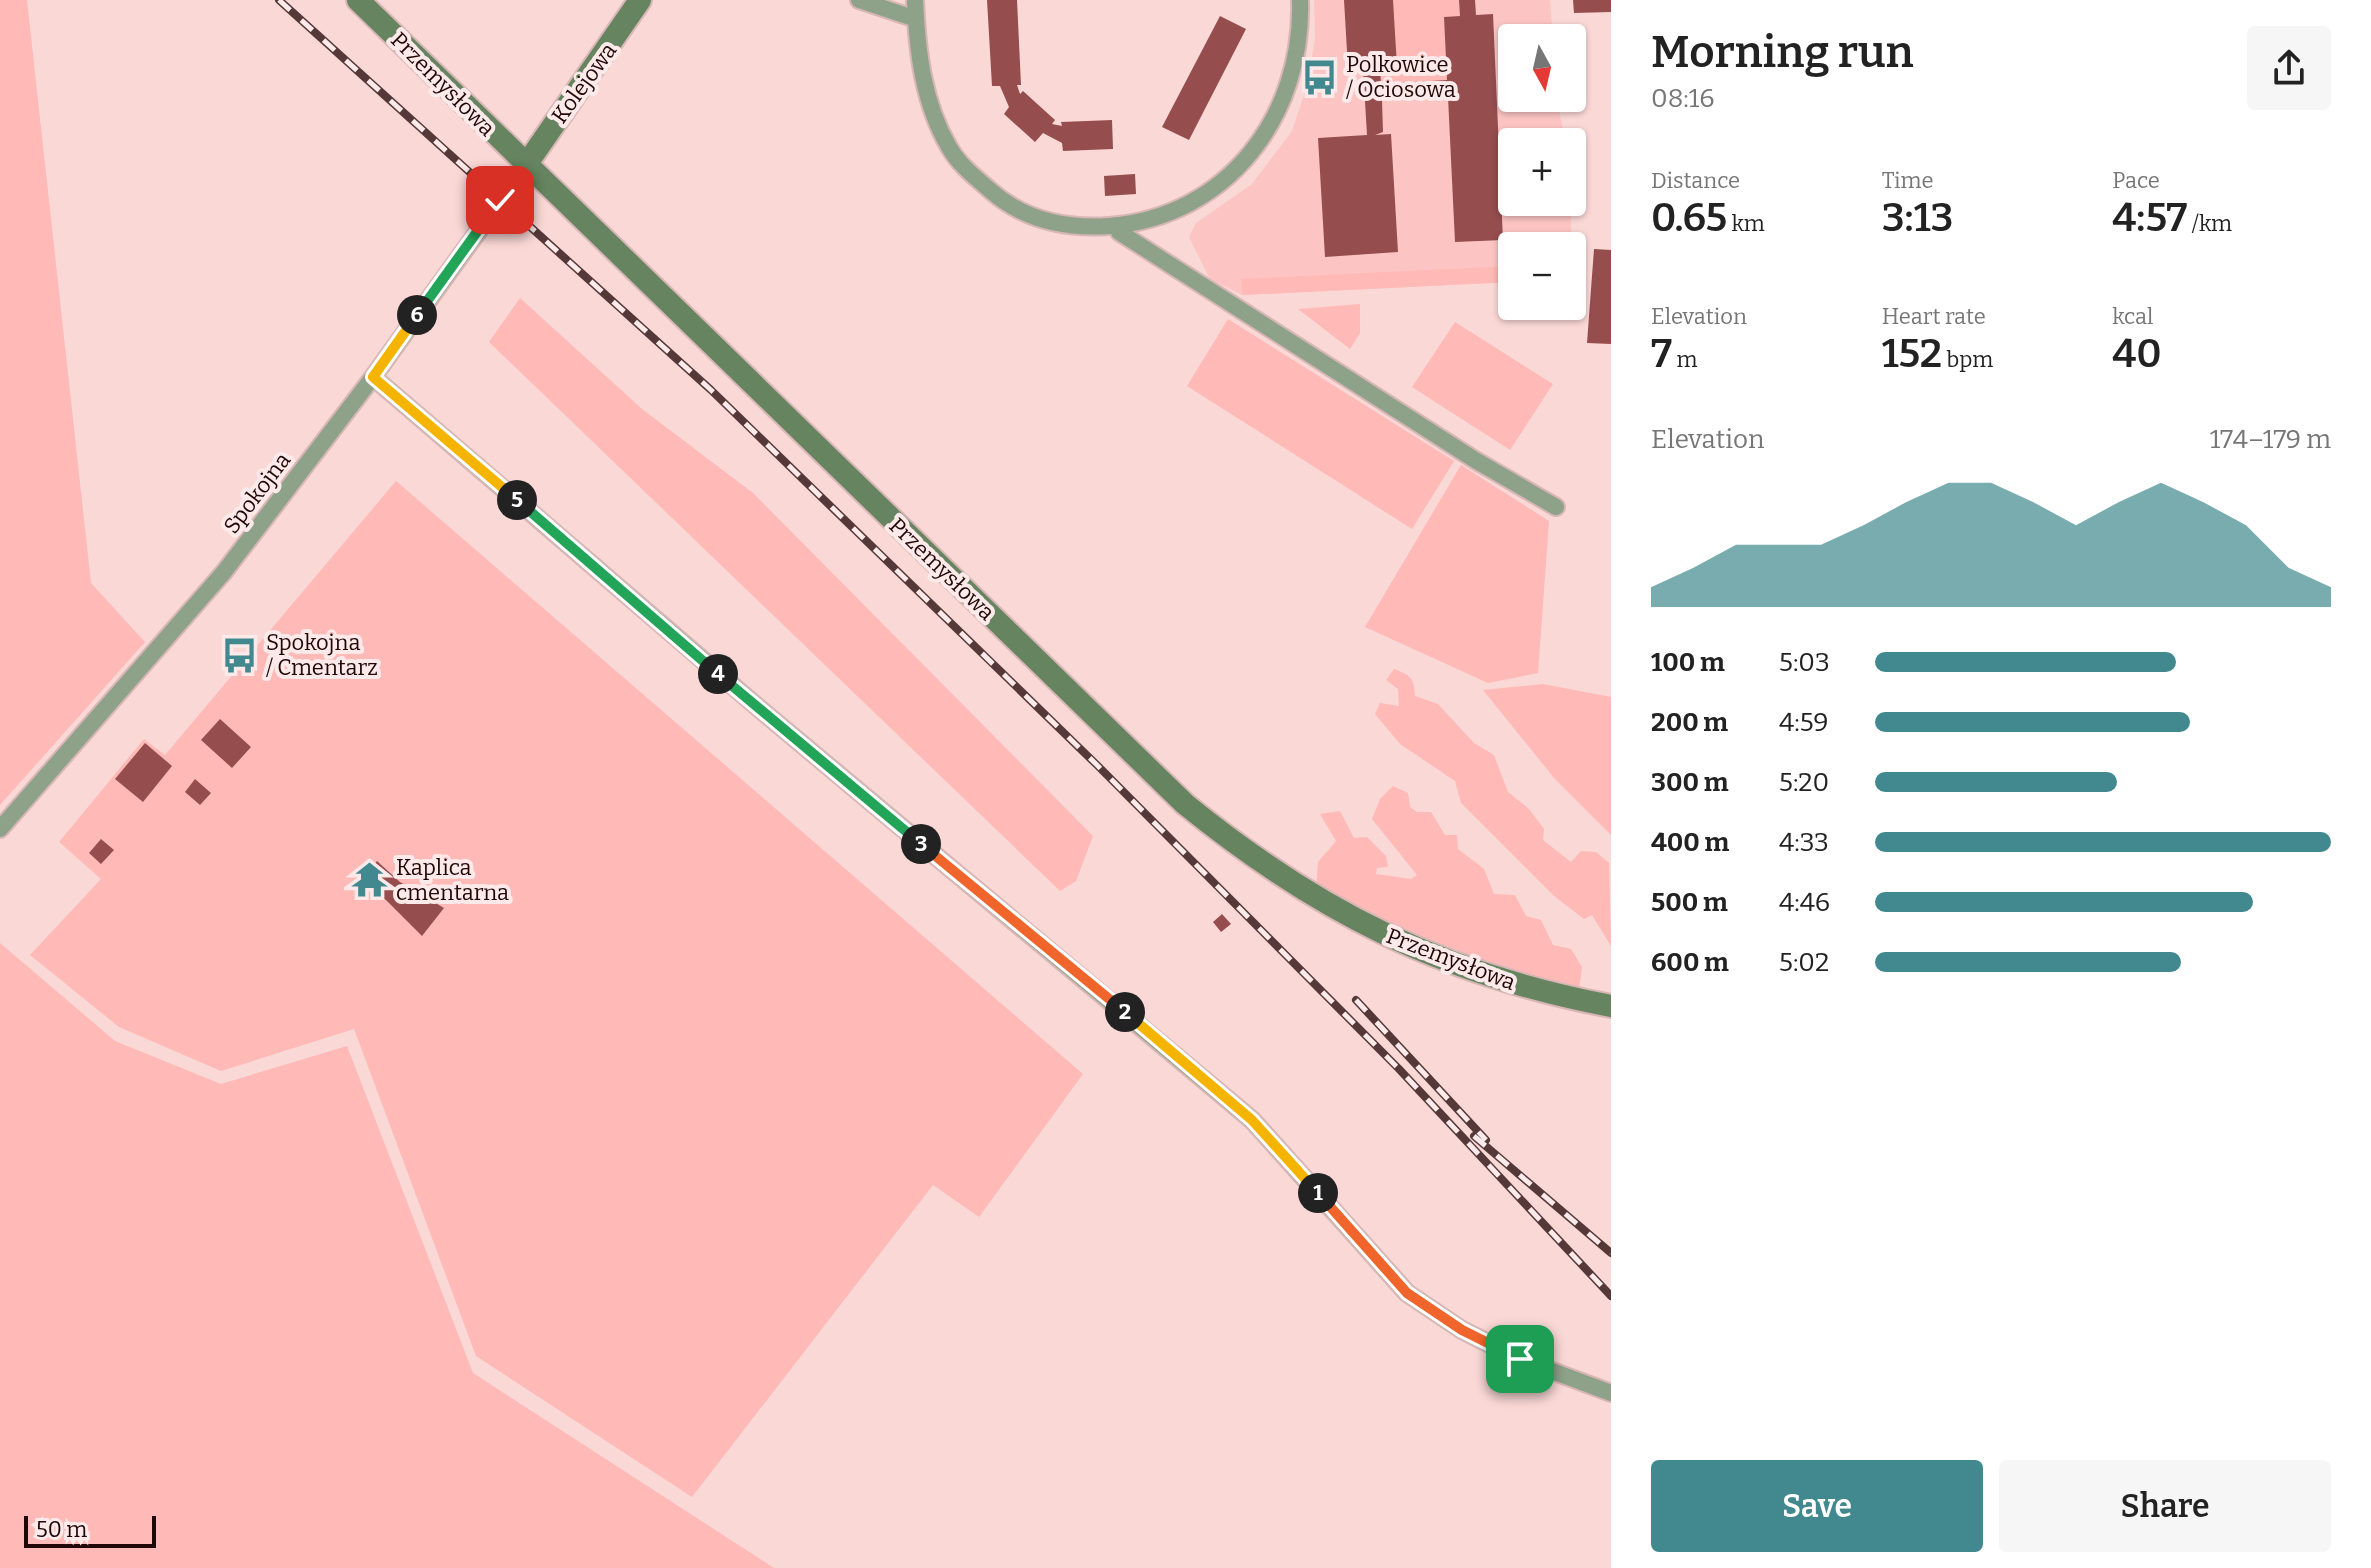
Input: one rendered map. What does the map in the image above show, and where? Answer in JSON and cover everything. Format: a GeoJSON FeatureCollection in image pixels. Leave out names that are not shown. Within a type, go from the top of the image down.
{"type":"FeatureCollection","features":[{"type":"Feature","properties":{"kind":"street","name":"Przemysłowa"},"geometry":{"type":"LineString","coordinates":[[358,0],[1185,804],[1242,850],[1309,894],[1383,935],[1475,973],[1555,995],[1611,1006]]}},
{"type":"Feature","properties":{"kind":"street","name":"Kolejowa"},"geometry":{"type":"LineString","coordinates":[[526,165],[615,42],[640,0]]}},
{"type":"Feature","properties":{"kind":"street"},"geometry":{"type":"LineString","coordinates":[[859,0],[916,19]]}},
{"type":"Feature","properties":{"kind":"street"},"geometry":{"type":"LineString","coordinates":[[915,0],[927,98],[959,162],[1009,207],[1041,221],[1085,228],[1117,225],[1172,211],[1203,196],[1238,168],[1263,137],[1293,76],[1301,27],[1300,0]]}},
{"type":"Feature","properties":{"kind":"street","name":"Spokojna"},"geometry":{"type":"LineString","coordinates":[[0,829],[224,572],[373,377],[526,165]]}},
{"type":"Feature","properties":{"kind":"street"},"geometry":{"type":"LineString","coordinates":[[1117,225],[1119,232],[1132,241],[1475,460],[1556,507]]}},
{"type":"Feature","properties":{"kind":"street"},"geometry":{"type":"LineString","coordinates":[[373,377],[761,710],[1252,1120],[1407,1293],[1462,1330],[1520,1359],[1611,1393]]}},
{"type":"Feature","properties":{"kind":"shaded area"},"geometry":{"type":"Polygon","coordinates":[[[0,0],[27,0],[91,583],[145,642],[0,805],[0,0]]]}},
{"type":"Feature","properties":{"kind":"shaded area"},"geometry":{"type":"Polygon","coordinates":[[[1314,0],[1550,0],[1552,24],[1498,24],[1498,112],[1560,112],[1562,128],[1498,128],[1498,216],[1571,216],[1571,232],[1498,232],[1498,283],[1242,295],[1210,279],[1189,237],[1196,223],[1252,184],[1292,131],[1308,83],[1315,38],[1314,0]]]}},
{"type":"Feature","properties":{"kind":"shaded area"},"geometry":{"type":"Polygon","coordinates":[[[1393,0],[1459,0],[1460,16],[1444,17],[1447,80],[1381,84],[1380,67],[1397,65],[1393,0]]]}},
{"type":"Feature","properties":{"kind":"shaded area"},"geometry":{"type":"Polygon","coordinates":[[[1498,267],[1498,283],[1242,295],[1241,279],[1498,267]]]}},
{"type":"Feature","properties":{"kind":"shaded area"},"geometry":{"type":"Polygon","coordinates":[[[520,298],[642,409],[753,493],[1093,836],[1076,881],[1060,891],[489,342],[520,298]]]}},
{"type":"Feature","properties":{"kind":"shaded area"},"geometry":{"type":"Polygon","coordinates":[[[1360,304],[1360,333],[1350,349],[1298,309],[1360,304]]]}},
{"type":"Feature","properties":{"kind":"shaded area"},"geometry":{"type":"Polygon","coordinates":[[[1228,319],[1454,461],[1412,529],[1187,386],[1228,319]]]}},
{"type":"Feature","properties":{"kind":"shaded area"},"geometry":{"type":"Polygon","coordinates":[[[1455,322],[1553,384],[1510,450],[1412,387],[1455,322]]]}},
{"type":"Feature","properties":{"kind":"shaded area"},"geometry":{"type":"Polygon","coordinates":[[[1461,465],[1549,521],[1538,673],[1488,683],[1365,627],[1461,465]]]}},
{"type":"Feature","properties":{"kind":"shaded area"},"geometry":{"type":"Polygon","coordinates":[[[396,481],[1083,1074],[979,1217],[933,1185],[692,1497],[476,1356],[354,1029],[221,1071],[119,1027],[30,955],[101,879],[59,842],[144,739],[165,755],[396,481]]]}},
{"type":"Feature","properties":{"kind":"shaded area"},"geometry":{"type":"Polygon","coordinates":[[[1394,669],[1410,678],[1415,696],[1438,704],[1474,743],[1494,755],[1508,792],[1529,809],[1544,829],[1543,840],[1571,862],[1581,851],[1596,852],[1609,863],[1611,946],[1592,915],[1584,919],[1554,896],[1461,803],[1455,781],[1400,744],[1375,714],[1380,703],[1399,706],[1398,689],[1386,680],[1394,669]]]}},
{"type":"Feature","properties":{"kind":"shaded area"},"geometry":{"type":"Polygon","coordinates":[[[1543,684],[1611,697],[1611,835],[1554,778],[1483,690],[1543,684]]]}},
{"type":"Feature","properties":{"kind":"shaded area"},"geometry":{"type":"Polygon","coordinates":[[[1393,786],[1408,793],[1410,807],[1417,812],[1431,812],[1445,835],[1457,835],[1458,849],[1484,869],[1494,894],[1515,895],[1526,916],[1541,920],[1553,945],[1571,949],[1582,967],[1579,990],[1477,961],[1380,921],[1316,890],[1318,862],[1336,841],[1320,814],[1340,811],[1354,838],[1367,837],[1386,856],[1388,867],[1377,868],[1376,874],[1411,879],[1417,875],[1372,819],[1380,799],[1393,786]]]}},
{"type":"Feature","properties":{"kind":"shaded area"},"geometry":{"type":"Polygon","coordinates":[[[0,943],[115,1041],[221,1084],[347,1046],[473,1373],[774,1568],[0,1568],[0,943]]]}},
{"type":"Feature","properties":{"kind":"building"},"geometry":{"type":"Polygon","coordinates":[[[987,0],[1017,0],[1021,85],[1017,85],[1020,94],[1023,91],[1055,120],[1052,124],[1062,126],[1061,122],[1112,120],[1113,149],[1063,151],[1062,143],[1043,133],[1035,142],[1004,114],[1009,107],[1000,86],[992,86],[987,0]]]}},
{"type":"Feature","properties":{"kind":"building"},"geometry":{"type":"Polygon","coordinates":[[[1344,0],[1393,0],[1397,66],[1380,67],[1381,84],[1447,80],[1444,17],[1460,16],[1459,0],[1475,0],[1476,15],[1493,14],[1498,216],[1502,216],[1503,232],[1498,232],[1498,240],[1455,242],[1448,97],[1382,100],[1383,132],[1375,135],[1391,134],[1398,252],[1325,257],[1318,138],[1367,135],[1363,68],[1348,68],[1344,0]]]}},
{"type":"Feature","properties":{"kind":"building"},"geometry":{"type":"Polygon","coordinates":[[[1573,0],[1611,0],[1611,12],[1574,13],[1573,0]]]}},
{"type":"Feature","properties":{"kind":"building"},"geometry":{"type":"Polygon","coordinates":[[[1220,16],[1246,29],[1189,140],[1162,127],[1220,16]]]}},
{"type":"Feature","properties":{"kind":"building"},"geometry":{"type":"Polygon","coordinates":[[[1135,174],[1136,194],[1105,196],[1104,176],[1135,174]]]}},
{"type":"Feature","properties":{"kind":"building"},"geometry":{"type":"Polygon","coordinates":[[[1594,249],[1611,250],[1611,344],[1587,343],[1594,249]]]}},
{"type":"Feature","properties":{"kind":"building"},"geometry":{"type":"Polygon","coordinates":[[[220,719],[251,747],[232,768],[201,740],[220,719]]]}},
{"type":"Feature","properties":{"kind":"building"},"geometry":{"type":"Polygon","coordinates":[[[145,743],[172,766],[143,802],[115,779],[145,743]]]}},
{"type":"Feature","properties":{"kind":"building"},"geometry":{"type":"Polygon","coordinates":[[[195,779],[211,793],[200,805],[185,792],[195,779]]]}},
{"type":"Feature","properties":{"kind":"building"},"geometry":{"type":"Polygon","coordinates":[[[101,839],[114,850],[101,864],[89,853],[101,839]]]}},
{"type":"Feature","properties":{"kind":"building"},"geometry":{"type":"Polygon","coordinates":[[[377,861],[400,882],[444,908],[422,936],[386,900],[358,883],[377,861]]]}},
{"type":"Feature","properties":{"kind":"building"},"geometry":{"type":"Polygon","coordinates":[[[1222,914],[1231,924],[1221,932],[1213,922],[1222,914]]]}},
{"type":"Feature","properties":{"kind":"railway"},"geometry":{"type":"LineString","coordinates":[[279,0],[711,390],[1097,765],[1399,1069],[1611,1296]]}},
{"type":"Feature","properties":{"kind":"railway"},"geometry":{"type":"LineString","coordinates":[[1356,1000],[1486,1140]]}},
{"type":"Feature","properties":{"kind":"railway"},"geometry":{"type":"LineString","coordinates":[[1474,1136],[1611,1253]]}},
{"type":"Feature","properties":{"kind":"place","name":"Polkowice / Ociosowa"},"geometry":{"type":"Point","coordinates":[1320,77]}},
{"type":"Feature","properties":{"kind":"place","name":"Spokojna / Cmentarz"},"geometry":{"type":"Point","coordinates":[240,655]}},
{"type":"Feature","properties":{"kind":"place","name":"Kaplica cmentarna"},"geometry":{"type":"Point","coordinates":[370,880]}},
{"type":"Feature","properties":{"kind":"route"},"geometry":{"type":"LineString","coordinates":[[500,200],[373,377],[761,710],[1252,1120],[1407,1293],[1462,1330],[1520,1359]]}}]}
